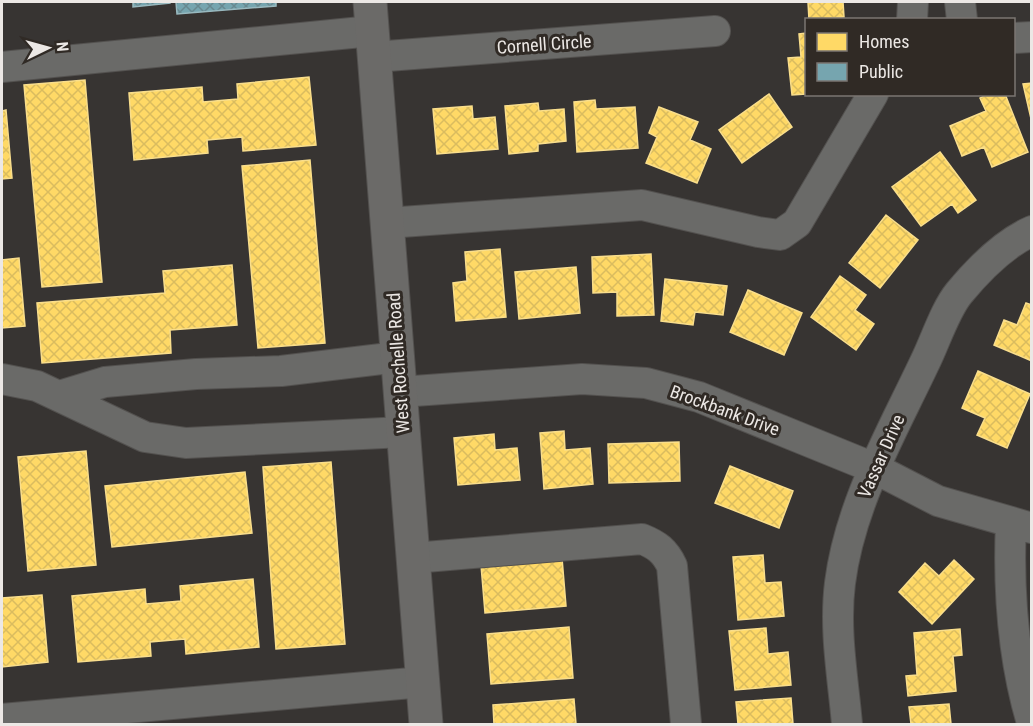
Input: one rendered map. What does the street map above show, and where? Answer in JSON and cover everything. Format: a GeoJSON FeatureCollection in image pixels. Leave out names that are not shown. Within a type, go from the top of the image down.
{"type":"FeatureCollection","features":[{"type":"Feature","properties":{"kind":"main road","name":"West Rochelle Road"},"geometry":{"type":"LineString","coordinates":[[372,30],[426,724]]}},
{"type":"Feature","properties":{"kind":"street"},"geometry":{"type":"LineString","coordinates":[[912,18],[913,2]]}},
{"type":"Feature","properties":{"kind":"street"},"geometry":{"type":"LineString","coordinates":[[960,2],[962,18]]}},
{"type":"Feature","properties":{"kind":"street","name":"Cornell Circle"},"geometry":{"type":"LineString","coordinates":[[2,67],[372,30],[715,31]]}},
{"type":"Feature","properties":{"kind":"street"},"geometry":{"type":"LineString","coordinates":[[1015,38],[1032,37]]}},
{"type":"Feature","properties":{"kind":"street"},"geometry":{"type":"LineString","coordinates":[[387,223],[642,206],[780,235],[797,223],[872,96]]}},
{"type":"Feature","properties":{"kind":"street","name":"Vassar Drive"},"geometry":{"type":"LineString","coordinates":[[847,724],[838,618],[840,583],[851,524],[874,468],[958,294],[991,260],[1020,236],[1032,231]]}},
{"type":"Feature","properties":{"kind":"street"},"geometry":{"type":"LineString","coordinates":[[59,396],[105,382],[196,374],[281,371],[398,357]]}},
{"type":"Feature","properties":{"kind":"street","name":"Brockbank Drive"},"geometry":{"type":"LineString","coordinates":[[400,392],[582,378],[646,383],[699,397],[874,468],[938,501],[1021,525]]}},
{"type":"Feature","properties":{"kind":"street"},"geometry":{"type":"LineString","coordinates":[[2,379],[37,386],[145,437],[186,443],[403,432]]}},
{"type":"Feature","properties":{"kind":"street"},"geometry":{"type":"LineString","coordinates":[[1021,525],[1011,584],[1018,667],[1032,723]]}},
{"type":"Feature","properties":{"kind":"street"},"geometry":{"type":"LineString","coordinates":[[413,558],[642,539],[654,544],[666,553],[672,566],[686,724]]}},
{"type":"Feature","properties":{"kind":"street"},"geometry":{"type":"LineString","coordinates":[[2,719],[423,682]]}},
{"type":"Feature","properties":{"kind":"building: Homes"},"geometry":{"type":"Polygon","coordinates":[[[808,2],[843,2],[844,17],[809,18],[808,2]]]}},
{"type":"Feature","properties":{"kind":"building: Homes"},"geometry":{"type":"Polygon","coordinates":[[[805,33],[805,94],[792,95],[788,58],[801,57],[799,34],[805,33]]]}},
{"type":"Feature","properties":{"kind":"building: Homes"},"geometry":{"type":"Polygon","coordinates":[[[309,77],[316,145],[243,151],[242,137],[207,140],[208,153],[134,160],[129,93],[202,87],[203,102],[238,99],[237,84],[309,77]]]}},
{"type":"Feature","properties":{"kind":"building: Homes"},"geometry":{"type":"Polygon","coordinates":[[[85,80],[102,282],[42,287],[24,85],[85,80]]]}},
{"type":"Feature","properties":{"kind":"building: Homes"},"geometry":{"type":"Polygon","coordinates":[[[1032,83],[1032,123],[1023,84],[1032,83]]]}},
{"type":"Feature","properties":{"kind":"building: Homes"},"geometry":{"type":"Polygon","coordinates":[[[769,94],[792,127],[742,163],[719,130],[769,94]]]}},
{"type":"Feature","properties":{"kind":"building: Homes"},"geometry":{"type":"Polygon","coordinates":[[[1006,96],[1028,152],[992,167],[984,147],[962,156],[950,126],[986,111],[980,98],[1006,96]]]}},
{"type":"Feature","properties":{"kind":"building: Homes"},"geometry":{"type":"Polygon","coordinates":[[[595,100],[596,109],[635,107],[638,148],[577,152],[574,102],[595,100]]]}},
{"type":"Feature","properties":{"kind":"building: Homes"},"geometry":{"type":"Polygon","coordinates":[[[538,103],[539,111],[564,109],[566,141],[538,144],[538,151],[509,154],[505,106],[538,103]]]}},
{"type":"Feature","properties":{"kind":"building: Homes"},"geometry":{"type":"Polygon","coordinates":[[[472,106],[473,119],[495,117],[498,149],[437,154],[433,109],[472,106]]]}},
{"type":"Feature","properties":{"kind":"building: Homes"},"geometry":{"type":"Polygon","coordinates":[[[659,107],[698,122],[690,140],[711,149],[697,183],[646,163],[657,137],[649,133],[659,107]]]}},
{"type":"Feature","properties":{"kind":"building: Homes"},"geometry":{"type":"Polygon","coordinates":[[[6,110],[12,178],[2,179],[2,111],[6,110]]]}},
{"type":"Feature","properties":{"kind":"building: Homes"},"geometry":{"type":"Polygon","coordinates":[[[940,152],[976,200],[958,213],[952,204],[921,226],[892,187],[940,152]]]}},
{"type":"Feature","properties":{"kind":"building: Homes"},"geometry":{"type":"Polygon","coordinates":[[[310,160],[325,343],[258,348],[242,166],[310,160]]]}},
{"type":"Feature","properties":{"kind":"building: Homes"},"geometry":{"type":"Polygon","coordinates":[[[886,215],[918,240],[880,288],[849,263],[886,215]]]}},
{"type":"Feature","properties":{"kind":"building: Homes"},"geometry":{"type":"Polygon","coordinates":[[[500,249],[506,317],[456,321],[453,283],[467,281],[465,252],[500,249]]]}},
{"type":"Feature","properties":{"kind":"building: Homes"},"geometry":{"type":"Polygon","coordinates":[[[651,254],[654,315],[617,316],[617,292],[593,293],[592,257],[651,254]]]}},
{"type":"Feature","properties":{"kind":"building: Homes"},"geometry":{"type":"Polygon","coordinates":[[[19,258],[25,326],[2,328],[2,260],[19,258]]]}},
{"type":"Feature","properties":{"kind":"building: Homes"},"geometry":{"type":"Polygon","coordinates":[[[232,265],[237,325],[170,330],[171,353],[42,363],[37,303],[165,293],[163,271],[232,265]]]}},
{"type":"Feature","properties":{"kind":"building: Homes"},"geometry":{"type":"Polygon","coordinates":[[[576,267],[580,313],[519,319],[515,272],[576,267]]]}},
{"type":"Feature","properties":{"kind":"building: Homes"},"geometry":{"type":"Polygon","coordinates":[[[840,276],[866,295],[855,310],[874,324],[856,350],[811,317],[840,276]]]}},
{"type":"Feature","properties":{"kind":"building: Homes"},"geometry":{"type":"Polygon","coordinates":[[[665,279],[727,286],[723,315],[695,312],[693,325],[661,321],[665,279]]]}},
{"type":"Feature","properties":{"kind":"building: Homes"},"geometry":{"type":"Polygon","coordinates":[[[748,290],[802,313],[784,355],[730,332],[748,290]]]}},
{"type":"Feature","properties":{"kind":"building: Homes"},"geometry":{"type":"Polygon","coordinates":[[[1026,303],[1032,305],[1032,361],[994,345],[1004,320],[1017,325],[1026,303]]]}},
{"type":"Feature","properties":{"kind":"building: Homes"},"geometry":{"type":"Polygon","coordinates":[[[978,371],[1030,394],[1007,448],[977,435],[985,418],[962,408],[978,371]]]}},
{"type":"Feature","properties":{"kind":"building: Homes"},"geometry":{"type":"Polygon","coordinates":[[[564,431],[565,450],[590,448],[593,484],[544,489],[540,433],[564,431]]]}},
{"type":"Feature","properties":{"kind":"building: Homes"},"geometry":{"type":"Polygon","coordinates":[[[494,434],[495,450],[517,448],[520,480],[458,485],[454,438],[494,434]]]}},
{"type":"Feature","properties":{"kind":"building: Homes"},"geometry":{"type":"Polygon","coordinates":[[[679,442],[680,481],[609,483],[608,444],[679,442]]]}},
{"type":"Feature","properties":{"kind":"building: Homes"},"geometry":{"type":"Polygon","coordinates":[[[86,451],[96,565],[28,571],[18,457],[86,451]]]}},
{"type":"Feature","properties":{"kind":"building: Homes"},"geometry":{"type":"Polygon","coordinates":[[[331,462],[345,644],[276,649],[263,467],[331,462]]]}},
{"type":"Feature","properties":{"kind":"building: Homes"},"geometry":{"type":"Polygon","coordinates":[[[730,466],[793,491],[779,528],[715,503],[730,466]]]}},
{"type":"Feature","properties":{"kind":"building: Homes"},"geometry":{"type":"Polygon","coordinates":[[[245,472],[252,533],[112,547],[105,486],[245,472]]]}},
{"type":"Feature","properties":{"kind":"building: Homes"},"geometry":{"type":"Polygon","coordinates":[[[763,555],[765,583],[781,582],[784,616],[738,620],[733,557],[763,555]]]}},
{"type":"Feature","properties":{"kind":"building: Homes"},"geometry":{"type":"Polygon","coordinates":[[[562,558],[566,606],[485,613],[481,565],[562,558]]]}},
{"type":"Feature","properties":{"kind":"building: Homes"},"geometry":{"type":"Polygon","coordinates":[[[954,560],[974,579],[932,624],[899,592],[925,563],[939,576],[954,560]]]}},
{"type":"Feature","properties":{"kind":"building: Homes"},"geometry":{"type":"Polygon","coordinates":[[[253,579],[259,647],[186,654],[185,639],[150,642],[151,656],[78,662],[72,596],[145,589],[146,604],[181,601],[180,586],[253,579]]]}},
{"type":"Feature","properties":{"kind":"building: Homes"},"geometry":{"type":"Polygon","coordinates":[[[42,595],[48,662],[2,667],[2,598],[42,595]]]}},
{"type":"Feature","properties":{"kind":"building: Homes"},"geometry":{"type":"Polygon","coordinates":[[[569,627],[573,678],[491,684],[487,634],[569,627]]]}},
{"type":"Feature","properties":{"kind":"building: Homes"},"geometry":{"type":"Polygon","coordinates":[[[766,628],[768,654],[788,652],[791,685],[735,690],[729,631],[766,628]]]}},
{"type":"Feature","properties":{"kind":"building: Homes"},"geometry":{"type":"Polygon","coordinates":[[[960,629],[962,655],[953,656],[956,691],[908,696],[906,676],[917,675],[914,633],[960,629]]]}},
{"type":"Feature","properties":{"kind":"building: Homes"},"geometry":{"type":"Polygon","coordinates":[[[791,698],[793,724],[738,724],[736,702],[791,698]]]}},
{"type":"Feature","properties":{"kind":"building: Homes"},"geometry":{"type":"Polygon","coordinates":[[[574,699],[576,724],[494,724],[493,705],[574,699]]]}},
{"type":"Feature","properties":{"kind":"building: Homes"},"geometry":{"type":"Polygon","coordinates":[[[949,704],[951,724],[911,724],[909,707],[949,704]]]}},
{"type":"Feature","properties":{"kind":"building: Public"},"geometry":{"type":"Polygon","coordinates":[[[133,2],[170,2],[170,3],[133,7],[133,2]]]}},
{"type":"Feature","properties":{"kind":"building: Public"},"geometry":{"type":"Polygon","coordinates":[[[176,2],[276,2],[276,6],[177,14],[176,2]]]}}]}
